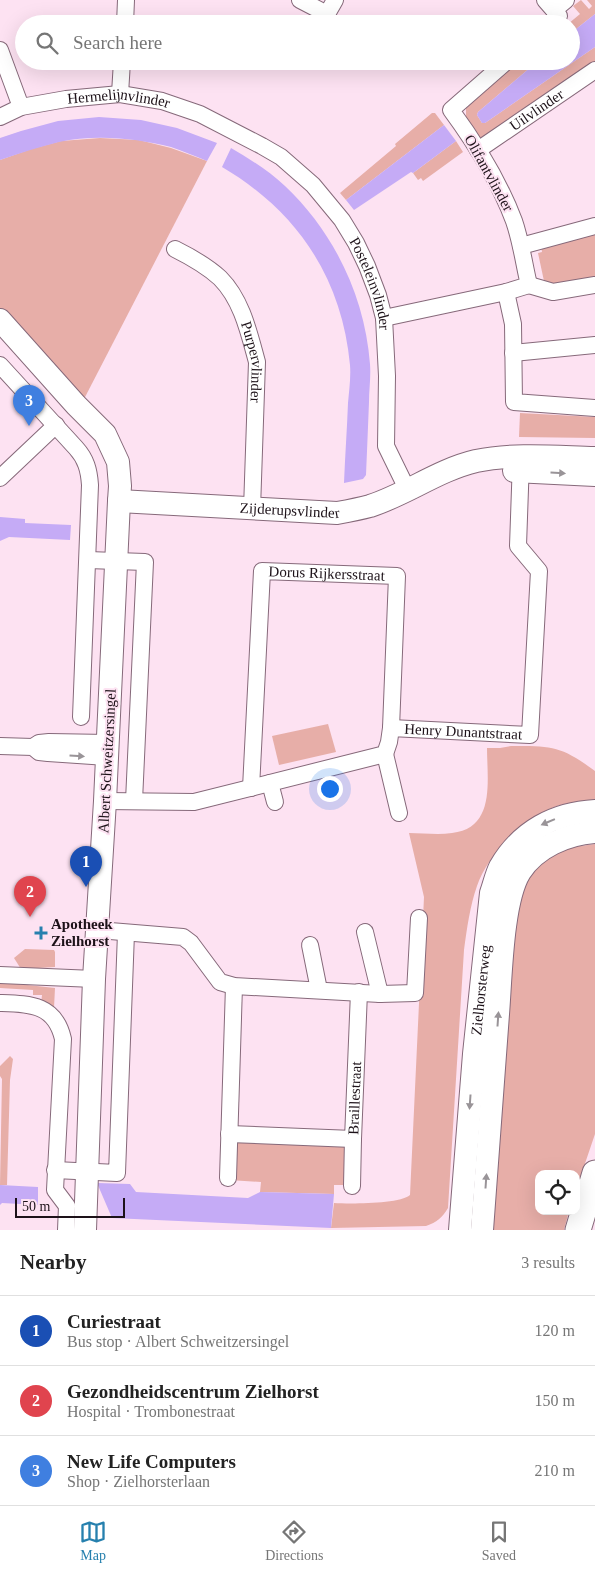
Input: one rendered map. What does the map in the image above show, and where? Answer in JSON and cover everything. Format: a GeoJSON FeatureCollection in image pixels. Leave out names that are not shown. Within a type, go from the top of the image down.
{"type":"FeatureCollection","features":[{"type":"Feature","properties":{"kind":"main road"},"geometry":{"type":"LineString","coordinates":[[578,1230],[595,1173]]}},
{"type":"Feature","properties":{"kind":"street"},"geometry":{"type":"LineString","coordinates":[[125,15],[126,0]]}},
{"type":"Feature","properties":{"kind":"street"},"geometry":{"type":"LineString","coordinates":[[301,0],[327,14],[335,0]]}},
{"type":"Feature","properties":{"kind":"street"},"geometry":{"type":"LineString","coordinates":[[0,50],[21,107]]}},
{"type":"Feature","properties":{"kind":"street"},"geometry":{"type":"LineString","coordinates":[[120,94],[121,70]]}},
{"type":"Feature","properties":{"kind":"street","name":"Olifantvlinder"},"geometry":{"type":"LineString","coordinates":[[497,70],[451,110],[478,150],[504,197],[521,246],[529,285]]}},
{"type":"Feature","properties":{"kind":"street","name":"Uilvlinder"},"geometry":{"type":"LineString","coordinates":[[478,150],[595,70]]}},
{"type":"Feature","properties":{"kind":"street","name":"Hermelijnvlinder"},"geometry":{"type":"LineString","coordinates":[[0,118],[21,107],[66,99],[120,94],[162,101],[182,107],[234,130]]}},
{"type":"Feature","properties":{"kind":"street","name":"Posteleinvlinder"},"geometry":{"type":"LineString","coordinates":[[234,130],[281,157],[313,185],[342,220],[367,266],[384,318],[386,446],[407,489]]}},
{"type":"Feature","properties":{"kind":"street"},"geometry":{"type":"LineString","coordinates":[[521,246],[595,226]]}},
{"type":"Feature","properties":{"kind":"street","name":"Purpervlinder"},"geometry":{"type":"LineString","coordinates":[[175,249],[200,263],[219,278],[230,290],[245,321],[252,342],[257,362],[252,509]]}},
{"type":"Feature","properties":{"kind":"street"},"geometry":{"type":"LineString","coordinates":[[384,318],[506,292],[529,285],[553,292],[595,285]]}},
{"type":"Feature","properties":{"kind":"street"},"geometry":{"type":"LineString","coordinates":[[506,292],[513,324],[514,402],[595,408]]}},
{"type":"Feature","properties":{"kind":"street","name":"Albert Schweitzersingel"},"geometry":{"type":"LineString","coordinates":[[0,320],[76,405],[105,434],[118,462],[120,486],[105,801],[94,979],[85,1230]]}},
{"type":"Feature","properties":{"kind":"street"},"geometry":{"type":"LineString","coordinates":[[514,353],[595,345]]}},
{"type":"Feature","properties":{"kind":"street","name":"Albert Schweitzersingel"},"geometry":{"type":"LineString","coordinates":[[0,366],[83,456],[89,472],[88,560],[81,716]]}},
{"type":"Feature","properties":{"kind":"street"},"geometry":{"type":"LineString","coordinates":[[1,475],[56,425]]}},
{"type":"Feature","properties":{"kind":"street","name":"Zijderupsvlinder"},"geometry":{"type":"LineString","coordinates":[[119,502],[337,513],[372,505],[433,476],[453,469],[595,458]]}},
{"type":"Feature","properties":{"kind":"street","name":"Zijderupsvlinder"},"geometry":{"type":"LineString","coordinates":[[521,463],[595,475]]}},
{"type":"Feature","properties":{"kind":"street","name":"Henry Dunantstraat"},"geometry":{"type":"LineString","coordinates":[[385,754],[391,728],[530,735],[539,571],[518,546],[521,463]]}},
{"type":"Feature","properties":{"kind":"street","name":"Albert Schweitzersingel"},"geometry":{"type":"LineString","coordinates":[[88,560],[145,562],[134,801]]}},
{"type":"Feature","properties":{"kind":"street","name":"Dorus Rijkersstraat"},"geometry":{"type":"LineString","coordinates":[[251,788],[262,571],[397,576],[391,728]]}},
{"type":"Feature","properties":{"kind":"street"},"geometry":{"type":"LineString","coordinates":[[0,746],[33,747],[39,752],[48,753],[107,750]]}},
{"type":"Feature","properties":{"kind":"street"},"geometry":{"type":"LineString","coordinates":[[105,801],[194,802],[385,754],[399,813]]}},
{"type":"Feature","properties":{"kind":"street"},"geometry":{"type":"LineString","coordinates":[[270,783],[275,802]]}},
{"type":"Feature","properties":{"kind":"street","name":"Zielhorsterweg"},"geometry":{"type":"LineString","coordinates":[[460,1230],[474,1054],[491,893],[499,868],[512,850],[539,826],[576,812],[595,811]]}},
{"type":"Feature","properties":{"kind":"street","name":"Zielhorsterweg"},"geometry":{"type":"LineString","coordinates":[[482,1230],[502,963],[514,882],[521,870],[533,857],[548,846],[568,837],[595,832]]}},
{"type":"Feature","properties":{"kind":"street"},"geometry":{"type":"LineString","coordinates":[[98,930],[183,937],[191,943],[220,982],[234,986],[380,994],[415,993],[419,918]]}},
{"type":"Feature","properties":{"kind":"street"},"geometry":{"type":"LineString","coordinates":[[365,932],[380,994]]}},
{"type":"Feature","properties":{"kind":"street"},"geometry":{"type":"LineString","coordinates":[[55,1170],[117,1173],[126,933]]}},
{"type":"Feature","properties":{"kind":"street"},"geometry":{"type":"LineString","coordinates":[[310,945],[319,990]]}},
{"type":"Feature","properties":{"kind":"street"},"geometry":{"type":"LineString","coordinates":[[0,974],[94,979]]}},
{"type":"Feature","properties":{"kind":"street"},"geometry":{"type":"LineString","coordinates":[[228,1178],[234,986]]}},
{"type":"Feature","properties":{"kind":"street","name":"Braillestraat"},"geometry":{"type":"LineString","coordinates":[[229,1134],[353,1139],[359,992]]}},
{"type":"Feature","properties":{"kind":"street"},"geometry":{"type":"LineString","coordinates":[[0,1003],[35,1006],[44,1010],[52,1017],[61,1030],[63,1039],[54,1190],[67,1206],[66,1230]]}},
{"type":"Feature","properties":{"kind":"street"},"geometry":{"type":"LineString","coordinates":[[352,1186],[353,1139]]}},
{"type":"Feature","properties":{"kind":"street"},"geometry":{"type":"LineString","coordinates":[[85,1230],[90,1230]]}},
{"type":"Feature","properties":{"kind":"shaded area"},"geometry":{"type":"Polygon","coordinates":[[[581,0],[589,9],[592,6],[587,0],[595,0],[595,14],[580,26],[580,14],[573,6],[581,0]]]}},
{"type":"Feature","properties":{"kind":"shaded area"},"geometry":{"type":"Polygon","coordinates":[[[595,14],[595,47],[580,57],[580,26],[595,14]]]}},
{"type":"Feature","properties":{"kind":"shaded area"},"geometry":{"type":"Polygon","coordinates":[[[595,47],[595,65],[483,138],[479,137],[466,118],[468,103],[506,70],[527,70],[478,112],[477,115],[482,123],[485,123],[562,70],[580,70],[580,57],[595,47]]]}},
{"type":"Feature","properties":{"kind":"shaded area"},"geometry":{"type":"Polygon","coordinates":[[[527,70],[562,70],[485,123],[482,123],[477,115],[478,112],[527,70]]]}},
{"type":"Feature","properties":{"kind":"shaded area"},"geometry":{"type":"Polygon","coordinates":[[[432,113],[435,113],[444,125],[346,200],[340,193],[432,113]]]}},
{"type":"Feature","properties":{"kind":"shaded area"},"geometry":{"type":"Polygon","coordinates":[[[99,117],[141,120],[177,128],[217,143],[207,161],[158,144],[115,138],[87,138],[59,142],[0,160],[0,138],[58,121],[99,117]]]}},
{"type":"Feature","properties":{"kind":"shaded area"},"geometry":{"type":"Polygon","coordinates":[[[444,125],[456,141],[413,173],[411,172],[354,210],[346,200],[444,125]]]}},
{"type":"Feature","properties":{"kind":"shaded area"},"geometry":{"type":"Polygon","coordinates":[[[100,138],[139,140],[171,148],[207,161],[83,401],[0,310],[0,160],[61,141],[100,138]]]}},
{"type":"Feature","properties":{"kind":"shaded area"},"geometry":{"type":"Polygon","coordinates":[[[456,141],[463,152],[423,181],[421,178],[418,180],[413,173],[456,141]]]}},
{"type":"Feature","properties":{"kind":"shaded area"},"geometry":{"type":"Polygon","coordinates":[[[231,148],[272,175],[303,204],[332,245],[354,290],[362,314],[370,369],[366,475],[363,479],[344,483],[350,365],[345,333],[337,304],[326,276],[311,250],[273,204],[222,167],[231,148]]]}},
{"type":"Feature","properties":{"kind":"shaded area"},"geometry":{"type":"Polygon","coordinates":[[[595,230],[595,280],[555,288],[544,281],[538,253],[542,252],[541,246],[595,230]]]}},
{"type":"Feature","properties":{"kind":"shaded area"},"geometry":{"type":"Polygon","coordinates":[[[520,413],[595,417],[595,438],[519,437],[520,413]]]}},
{"type":"Feature","properties":{"kind":"shaded area"},"geometry":{"type":"Polygon","coordinates":[[[0,517],[25,519],[25,523],[71,525],[70,540],[9,537],[0,541],[0,517]]]}},
{"type":"Feature","properties":{"kind":"shaded area"},"geometry":{"type":"Polygon","coordinates":[[[328,724],[336,752],[279,765],[272,736],[328,724]]]}},
{"type":"Feature","properties":{"kind":"shaded area"},"geometry":{"type":"Polygon","coordinates":[[[537,746],[556,749],[565,752],[595,771],[595,805],[564,804],[551,808],[524,824],[500,847],[490,860],[477,886],[464,950],[448,1208],[439,1219],[426,1226],[331,1228],[334,1203],[386,1202],[410,1195],[424,897],[409,833],[452,833],[466,829],[476,822],[486,801],[488,788],[487,748],[537,746]]]}},
{"type":"Feature","properties":{"kind":"shaded area"},"geometry":{"type":"Polygon","coordinates":[[[595,844],[595,1134],[580,1178],[580,1170],[535,1170],[535,1215],[568,1215],[564,1230],[486,1230],[506,959],[527,876],[540,863],[556,853],[573,847],[595,844]]]}},
{"type":"Feature","properties":{"kind":"shaded area"},"geometry":{"type":"Polygon","coordinates":[[[25,949],[54,950],[55,967],[21,969],[14,958],[25,949]]]}},
{"type":"Feature","properties":{"kind":"shaded area"},"geometry":{"type":"Polygon","coordinates":[[[0,982],[55,988],[54,1008],[41,1004],[42,995],[33,995],[33,990],[0,988],[0,982]]]}},
{"type":"Feature","properties":{"kind":"shaded area"},"geometry":{"type":"Polygon","coordinates":[[[10,1056],[13,1059],[10,1080],[7,1185],[0,1185],[2,1079],[0,1076],[0,1066],[10,1056]]]}},
{"type":"Feature","properties":{"kind":"shaded area"},"geometry":{"type":"Polygon","coordinates":[[[231,1142],[348,1146],[348,1185],[334,1185],[334,1194],[260,1192],[261,1182],[229,1180],[231,1142]]]}},
{"type":"Feature","properties":{"kind":"shaded area"},"geometry":{"type":"Polygon","coordinates":[[[97,1183],[130,1184],[136,1192],[248,1198],[260,1192],[334,1194],[331,1228],[112,1218],[97,1183]]]}},
{"type":"Feature","properties":{"kind":"shaded area"},"geometry":{"type":"Polygon","coordinates":[[[0,1185],[38,1187],[38,1205],[2,1203],[0,1205],[0,1185]]]}},
{"type":"Feature","properties":{"kind":"place","name":"New Life Computers"},"geometry":{"type":"Point","coordinates":[29,426]}},
{"type":"Feature","properties":{"kind":"place","name":"Curiestraat"},"geometry":{"type":"Point","coordinates":[86,887]}},
{"type":"Feature","properties":{"kind":"place","name":"Gezondheidscentrum Zielhorst"},"geometry":{"type":"Point","coordinates":[30,917]}},
{"type":"Feature","properties":{"kind":"place","name":"Apotheek Zielhorst"},"geometry":{"type":"Point","coordinates":[41,933]}}]}
